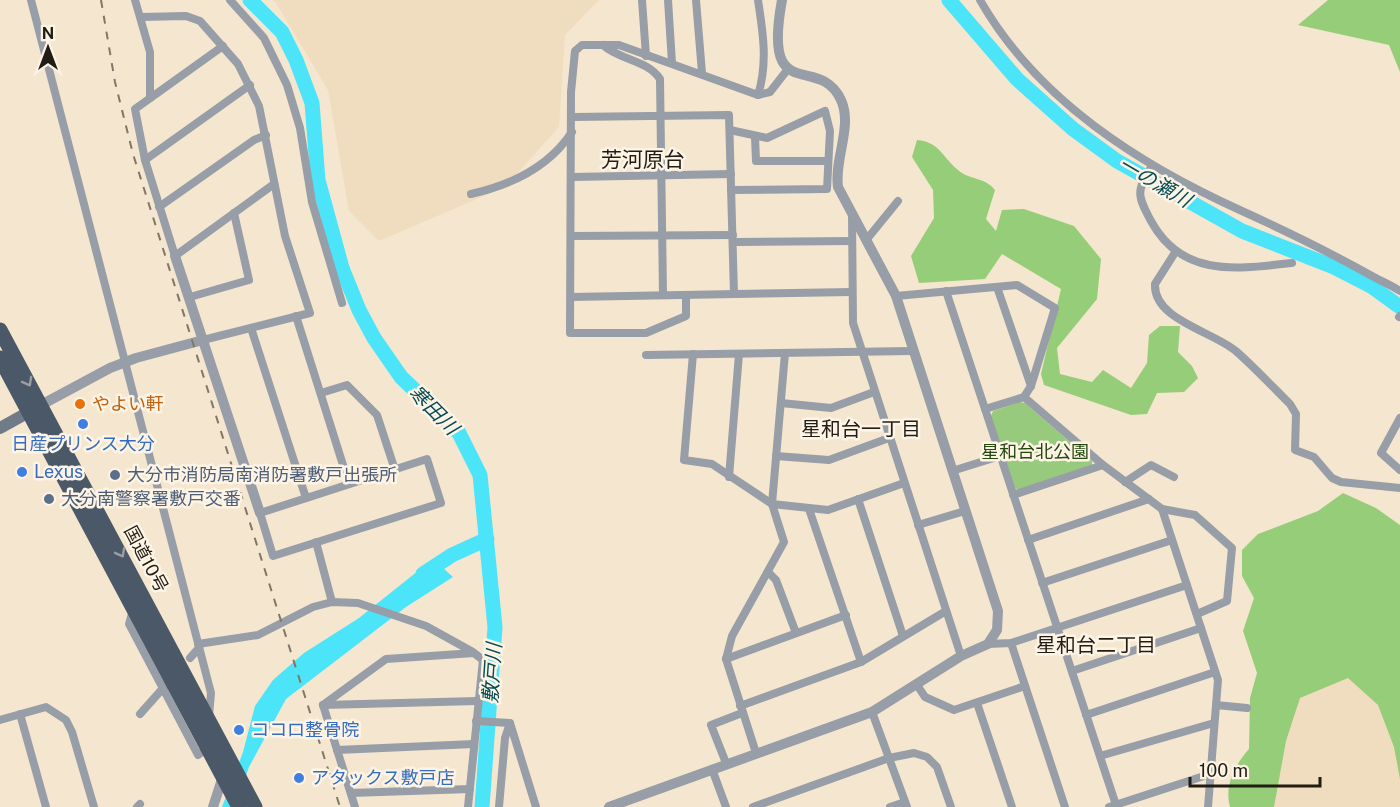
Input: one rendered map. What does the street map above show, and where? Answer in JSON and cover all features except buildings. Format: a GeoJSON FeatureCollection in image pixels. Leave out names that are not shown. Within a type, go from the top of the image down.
{"type":"FeatureCollection","features":[{"type":"Feature","properties":{"kind":"highway","name":"国道10号"},"geometry":{"type":"LineString","coordinates":[[0,330],[35,409],[141,605],[227,771],[239,807]]}},
{"type":"Feature","properties":{"kind":"highway","name":"国道10号"},"geometry":{"type":"LineString","coordinates":[[0,358],[35,409]]}},
{"type":"Feature","properties":{"kind":"highway","name":"国道10号"},"geometry":{"type":"LineString","coordinates":[[141,605],[208,723],[213,744],[227,771],[247,792],[255,807]]}},
{"type":"Feature","properties":{"kind":"main road"},"geometry":{"type":"LineString","coordinates":[[0,428],[35,409]]}},
{"type":"Feature","properties":{"kind":"street"},"geometry":{"type":"LineString","coordinates":[[31,0],[211,693],[208,723]]}},
{"type":"Feature","properties":{"kind":"street"},"geometry":{"type":"LineString","coordinates":[[135,0],[150,52],[150,98]]}},
{"type":"Feature","properties":{"kind":"street"},"geometry":{"type":"LineString","coordinates":[[230,0],[264,38],[287,85],[300,128],[318,228],[342,303]]}},
{"type":"Feature","properties":{"kind":"street"},"geometry":{"type":"LineString","coordinates":[[642,0],[646,56]]}},
{"type":"Feature","properties":{"kind":"street"},"geometry":{"type":"LineString","coordinates":[[668,0],[672,63]]}},
{"type":"Feature","properties":{"kind":"street"},"geometry":{"type":"LineString","coordinates":[[696,0],[702,73]]}},
{"type":"Feature","properties":{"kind":"street"},"geometry":{"type":"LineString","coordinates":[[758,0],[765,57],[764,73],[758,95]]}},
{"type":"Feature","properties":{"kind":"street"},"geometry":{"type":"LineString","coordinates":[[782,0],[777,29],[779,55],[794,74],[821,80],[834,87],[843,103],[845,121],[836,172],[838,183],[852,215],[896,296],[998,611],[997,630],[988,644]]}},
{"type":"Feature","properties":{"kind":"street"},"geometry":{"type":"LineString","coordinates":[[980,0],[1004,38],[1041,78],[1099,130],[1151,169],[1334,254],[1400,291]]}},
{"type":"Feature","properties":{"kind":"street"},"geometry":{"type":"LineString","coordinates":[[35,409],[125,362],[309,313],[285,236],[266,135],[259,106],[250,85],[238,64],[200,21],[186,16],[141,17]]}},
{"type":"Feature","properties":{"kind":"street"},"geometry":{"type":"LineString","coordinates":[[686,295],[686,316],[646,333],[570,333],[573,131],[571,92],[575,51],[582,45],[619,45],[758,95],[770,92],[788,69]]}},
{"type":"Feature","properties":{"kind":"street"},"geometry":{"type":"LineString","coordinates":[[603,45],[611,52],[654,71],[660,79],[663,295]]}},
{"type":"Feature","properties":{"kind":"street"},"geometry":{"type":"LineString","coordinates":[[223,46],[135,109],[145,160],[159,207],[273,556],[441,503],[427,459],[260,513]]}},
{"type":"Feature","properties":{"kind":"street"},"geometry":{"type":"LineString","coordinates":[[145,160],[250,85]]}},
{"type":"Feature","properties":{"kind":"street"},"geometry":{"type":"LineString","coordinates":[[730,130],[755,137],[775,136],[825,111],[830,131],[827,189]]}},
{"type":"Feature","properties":{"kind":"street"},"geometry":{"type":"LineString","coordinates":[[573,117],[729,115],[735,238],[734,294]]}},
{"type":"Feature","properties":{"kind":"street"},"geometry":{"type":"LineString","coordinates":[[471,194],[501,187],[520,179],[562,147],[573,131]]}},
{"type":"Feature","properties":{"kind":"street"},"geometry":{"type":"LineString","coordinates":[[159,207],[254,140],[266,135]]}},
{"type":"Feature","properties":{"kind":"street"},"geometry":{"type":"LineString","coordinates":[[755,137],[756,161],[827,161]]}},
{"type":"Feature","properties":{"kind":"street"},"geometry":{"type":"LineString","coordinates":[[1151,169],[1140,185],[1142,202],[1155,228],[1176,252],[1192,261],[1211,267],[1235,268],[1292,263]]}},
{"type":"Feature","properties":{"kind":"street"},"geometry":{"type":"LineString","coordinates":[[572,177],[731,174]]}},
{"type":"Feature","properties":{"kind":"street"},"geometry":{"type":"LineString","coordinates":[[732,190],[827,189],[838,183]]}},
{"type":"Feature","properties":{"kind":"street"},"geometry":{"type":"LineString","coordinates":[[175,256],[274,184]]}},
{"type":"Feature","properties":{"kind":"street"},"geometry":{"type":"LineString","coordinates":[[867,239],[898,201]]}},
{"type":"Feature","properties":{"kind":"street"},"geometry":{"type":"LineString","coordinates":[[190,297],[249,280],[234,213]]}},
{"type":"Feature","properties":{"kind":"street"},"geometry":{"type":"LineString","coordinates":[[852,215],[853,322],[961,657]]}},
{"type":"Feature","properties":{"kind":"street"},"geometry":{"type":"LineString","coordinates":[[572,236],[852,241]]}},
{"type":"Feature","properties":{"kind":"street"},"geometry":{"type":"LineString","coordinates":[[1176,252],[1155,284],[1158,302],[1173,315],[1235,350],[1290,404],[1296,414],[1296,450],[1314,457],[1332,478],[1341,482],[1400,488]]}},
{"type":"Feature","properties":{"kind":"street"},"geometry":{"type":"LineString","coordinates":[[896,296],[1017,285],[1055,308],[1031,386],[1024,397],[985,409]]}},
{"type":"Feature","properties":{"kind":"street"},"geometry":{"type":"LineString","coordinates":[[997,287],[1031,386]]}},
{"type":"Feature","properties":{"kind":"street"},"geometry":{"type":"LineString","coordinates":[[946,291],[1100,756],[1112,806],[1210,774]]}},
{"type":"Feature","properties":{"kind":"street"},"geometry":{"type":"LineString","coordinates":[[571,297],[852,292]]}},
{"type":"Feature","properties":{"kind":"street"},"geometry":{"type":"LineString","coordinates":[[296,316],[350,484]]}},
{"type":"Feature","properties":{"kind":"street"},"geometry":{"type":"LineString","coordinates":[[250,328],[306,498]]}},
{"type":"Feature","properties":{"kind":"street"},"geometry":{"type":"LineString","coordinates":[[646,355],[912,351]]}},
{"type":"Feature","properties":{"kind":"street"},"geometry":{"type":"LineString","coordinates":[[756,753],[726,659],[732,636],[784,542],[772,504],[785,353]]}},
{"type":"Feature","properties":{"kind":"street"},"geometry":{"type":"LineString","coordinates":[[693,354],[684,460],[712,464],[772,504],[809,509],[828,510],[904,483]]}},
{"type":"Feature","properties":{"kind":"street"},"geometry":{"type":"LineString","coordinates":[[729,477],[739,354]]}},
{"type":"Feature","properties":{"kind":"street"},"geometry":{"type":"LineString","coordinates":[[321,393],[347,385],[376,416],[395,470]]}},
{"type":"Feature","properties":{"kind":"street"},"geometry":{"type":"LineString","coordinates":[[781,403],[831,408],[874,392]]}},
{"type":"Feature","properties":{"kind":"street"},"geometry":{"type":"LineString","coordinates":[[1024,397],[1103,465],[1149,500],[1162,509],[1195,515],[1232,548],[1227,601],[1197,614]]}},
{"type":"Feature","properties":{"kind":"street"},"geometry":{"type":"LineString","coordinates":[[1400,418],[1381,453],[1400,470]]}},
{"type":"Feature","properties":{"kind":"street"},"geometry":{"type":"LineString","coordinates":[[776,456],[829,460],[889,438]]}},
{"type":"Feature","properties":{"kind":"street"},"geometry":{"type":"LineString","coordinates":[[952,471],[1000,456]]}},
{"type":"Feature","properties":{"kind":"street"},"geometry":{"type":"LineString","coordinates":[[1013,495],[1103,465]]}},
{"type":"Feature","properties":{"kind":"street"},"geometry":{"type":"LineString","coordinates":[[1125,482],[1151,465],[1174,477]]}},
{"type":"Feature","properties":{"kind":"street"},"geometry":{"type":"LineString","coordinates":[[858,499],[903,636]]}},
{"type":"Feature","properties":{"kind":"street"},"geometry":{"type":"LineString","coordinates":[[1028,540],[1149,500]]}},
{"type":"Feature","properties":{"kind":"street"},"geometry":{"type":"LineString","coordinates":[[809,509],[861,662]]}},
{"type":"Feature","properties":{"kind":"street"},"geometry":{"type":"LineString","coordinates":[[1162,509],[1218,680],[1208,807]]}},
{"type":"Feature","properties":{"kind":"street"},"geometry":{"type":"LineString","coordinates":[[918,525],[965,511]]}},
{"type":"Feature","properties":{"kind":"street"},"geometry":{"type":"LineString","coordinates":[[1042,583],[1172,540]]}},
{"type":"Feature","properties":{"kind":"street"},"geometry":{"type":"LineString","coordinates":[[316,542],[332,602]]}},
{"type":"Feature","properties":{"kind":"street"},"geometry":{"type":"LineString","coordinates":[[768,572],[776,580],[796,633]]}},
{"type":"Feature","properties":{"kind":"street"},"geometry":{"type":"LineString","coordinates":[[609,807],[872,712],[961,657],[988,644],[1011,643],[1187,585]]}},
{"type":"Feature","properties":{"kind":"street"},"geometry":{"type":"LineString","coordinates":[[190,658],[198,646],[258,635],[313,607],[332,602],[358,603],[393,617],[426,626],[474,652],[483,660],[477,701],[479,721],[474,744],[468,807]]}},
{"type":"Feature","properties":{"kind":"street"},"geometry":{"type":"LineString","coordinates":[[141,605],[129,624],[198,755],[213,744]]}},
{"type":"Feature","properties":{"kind":"street"},"geometry":{"type":"LineString","coordinates":[[726,763],[711,725],[741,710],[861,662],[946,611]]}},
{"type":"Feature","properties":{"kind":"street"},"geometry":{"type":"LineString","coordinates":[[726,659],[846,615]]}},
{"type":"Feature","properties":{"kind":"street"},"geometry":{"type":"LineString","coordinates":[[1072,671],[1201,628]]}},
{"type":"Feature","properties":{"kind":"street"},"geometry":{"type":"LineString","coordinates":[[1011,643],[1065,807]]}},
{"type":"Feature","properties":{"kind":"street"},"geometry":{"type":"LineString","coordinates":[[323,705],[386,658],[474,652]]}},
{"type":"Feature","properties":{"kind":"street"},"geometry":{"type":"LineString","coordinates":[[1086,716],[1215,672]]}},
{"type":"Feature","properties":{"kind":"street"},"geometry":{"type":"LineString","coordinates":[[917,685],[925,697],[954,710],[1025,686]]}},
{"type":"Feature","properties":{"kind":"street"},"geometry":{"type":"LineString","coordinates":[[140,714],[164,687]]}},
{"type":"Feature","properties":{"kind":"street"},"geometry":{"type":"LineString","coordinates":[[323,705],[477,701]]}},
{"type":"Feature","properties":{"kind":"street"},"geometry":{"type":"LineString","coordinates":[[977,703],[1012,807]]}},
{"type":"Feature","properties":{"kind":"street"},"geometry":{"type":"LineString","coordinates":[[323,705],[355,807]]}},
{"type":"Feature","properties":{"kind":"street"},"geometry":{"type":"LineString","coordinates":[[1216,705],[1247,708]]}},
{"type":"Feature","properties":{"kind":"street"},"geometry":{"type":"LineString","coordinates":[[0,720],[46,707],[66,720],[77,746],[94,807]]}},
{"type":"Feature","properties":{"kind":"street"},"geometry":{"type":"LineString","coordinates":[[872,712],[906,804],[890,807]]}},
{"type":"Feature","properties":{"kind":"street"},"geometry":{"type":"LineString","coordinates":[[20,714],[46,807]]}},
{"type":"Feature","properties":{"kind":"street"},"geometry":{"type":"LineString","coordinates":[[479,721],[506,723]]}},
{"type":"Feature","properties":{"kind":"street"},"geometry":{"type":"LineString","coordinates":[[499,807],[506,723]]}},
{"type":"Feature","properties":{"kind":"street"},"geometry":{"type":"LineString","coordinates":[[506,723],[536,807]]}},
{"type":"Feature","properties":{"kind":"street"},"geometry":{"type":"LineString","coordinates":[[1100,756],[1214,723]]}},
{"type":"Feature","properties":{"kind":"street"},"geometry":{"type":"LineString","coordinates":[[337,750],[474,744]]}},
{"type":"Feature","properties":{"kind":"street"},"geometry":{"type":"LineString","coordinates":[[753,807],[889,758],[914,753],[927,757],[937,767],[951,807]]}},
{"type":"Feature","properties":{"kind":"street"},"geometry":{"type":"LineString","coordinates":[[712,769],[726,807]]}},
{"type":"Feature","properties":{"kind":"street"},"geometry":{"type":"LineString","coordinates":[[213,807],[227,771]]}},
{"type":"Feature","properties":{"kind":"street"},"geometry":{"type":"LineString","coordinates":[[351,794],[470,789]]}},
{"type":"Feature","properties":{"kind":"shaded area"},"geometry":{"type":"Polygon","coordinates":[[[272,0],[599,0],[565,35],[559,127],[505,187],[379,241],[349,211],[328,90],[276,3],[272,0]]]}},
{"type":"Feature","properties":{"kind":"shaded area"},"geometry":{"type":"Polygon","coordinates":[[[1341,674],[1368,684],[1400,744],[1400,807],[1266,807],[1293,697],[1341,674]]]}},
{"type":"Feature","properties":{"kind":"green space"},"geometry":{"type":"Polygon","coordinates":[[[1328,0],[1400,0],[1400,72],[1389,45],[1298,25],[1328,0]]]}},
{"type":"Feature","properties":{"kind":"green space"},"geometry":{"type":"Polygon","coordinates":[[[917,140],[925,141],[936,147],[962,173],[987,183],[995,190],[986,219],[996,231],[1002,210],[1024,209],[1074,226],[1101,259],[1097,299],[1057,348],[1060,374],[1092,382],[1103,370],[1131,388],[1147,363],[1149,335],[1160,326],[1180,326],[1178,352],[1192,366],[1198,378],[1184,392],[1157,393],[1147,414],[1131,415],[1044,385],[1041,374],[1061,289],[1002,254],[985,279],[919,283],[911,256],[934,218],[933,190],[912,157],[917,140]]]}},
{"type":"Feature","properties":{"kind":"green space","name":"星和台北公園"},"geometry":{"type":"Polygon","coordinates":[[[1020,402],[1025,403],[1092,461],[1092,465],[1018,490],[1015,488],[991,416],[993,411],[1020,402]]]}},
{"type":"Feature","properties":{"kind":"green space"},"geometry":{"type":"Polygon","coordinates":[[[1343,493],[1376,508],[1400,525],[1400,779],[1394,747],[1378,705],[1348,678],[1300,698],[1286,741],[1274,807],[1230,807],[1228,791],[1232,776],[1249,749],[1250,698],[1257,673],[1243,631],[1254,598],[1242,576],[1242,550],[1258,534],[1318,511],[1343,493]]]}},
{"type":"Feature","properties":{"kind":"water"},"geometry":{"type":"Polygon","coordinates":[[[433,559],[453,577],[406,607],[286,699],[249,767],[235,807],[222,807],[243,752],[255,706],[273,680],[304,653],[359,618],[433,559]]]}},
{"type":"Feature","properties":{"kind":"waterway","name":"寒田川"},"geometry":{"type":"LineString","coordinates":[[250,0],[282,32],[296,60],[312,103],[318,180],[342,268],[359,310],[374,338],[401,377],[459,433],[480,475],[495,627],[482,807]]}},
{"type":"Feature","properties":{"kind":"waterway","name":"一の瀬川"},"geometry":{"type":"LineString","coordinates":[[949,0],[1017,79],[1073,129],[1117,161],[1242,231],[1334,267],[1371,286],[1400,307]]}},
{"type":"Feature","properties":{"kind":"waterway","name":"寒田川"},"geometry":{"type":"LineString","coordinates":[[423,574],[452,555],[487,539]]}},
{"type":"Feature","properties":{"kind":"railway"},"geometry":{"type":"LineString","coordinates":[[101,0],[115,82],[133,154],[340,807]]}},
{"type":"Feature","properties":{"kind":"place","name":"やよい軒"},"geometry":{"type":"Point","coordinates":[80,404]}},
{"type":"Feature","properties":{"kind":"place","name":"日産プリンス大分"},"geometry":{"type":"Point","coordinates":[83,424]}},
{"type":"Feature","properties":{"kind":"place","name":"Lexus"},"geometry":{"type":"Point","coordinates":[22,472]}},
{"type":"Feature","properties":{"kind":"place","name":"大分市消防局南消防署敷戸出張所"},"geometry":{"type":"Point","coordinates":[115,475]}},
{"type":"Feature","properties":{"kind":"place","name":"大分南警察署敷戸交番"},"geometry":{"type":"Point","coordinates":[49,499]}},
{"type":"Feature","properties":{"kind":"place","name":"ココロ整骨院"},"geometry":{"type":"Point","coordinates":[239,730]}},
{"type":"Feature","properties":{"kind":"place","name":"アタックス敷戸店"},"geometry":{"type":"Point","coordinates":[299,778]}},
{"type":"Feature","properties":{"kind":"district","name":"芳河原台"},"geometry":{"type":"Point","coordinates":[643,160]}},
{"type":"Feature","properties":{"kind":"district","name":"星和台一丁目"},"geometry":{"type":"Point","coordinates":[861,429]}},
{"type":"Feature","properties":{"kind":"district","name":"星和台二丁目"},"geometry":{"type":"Point","coordinates":[1096,645]}},
{"type":"Feature","properties":{"kind":"water label","name":"敷戸川"},"geometry":{"type":"Point","coordinates":[492,673]}}]}
